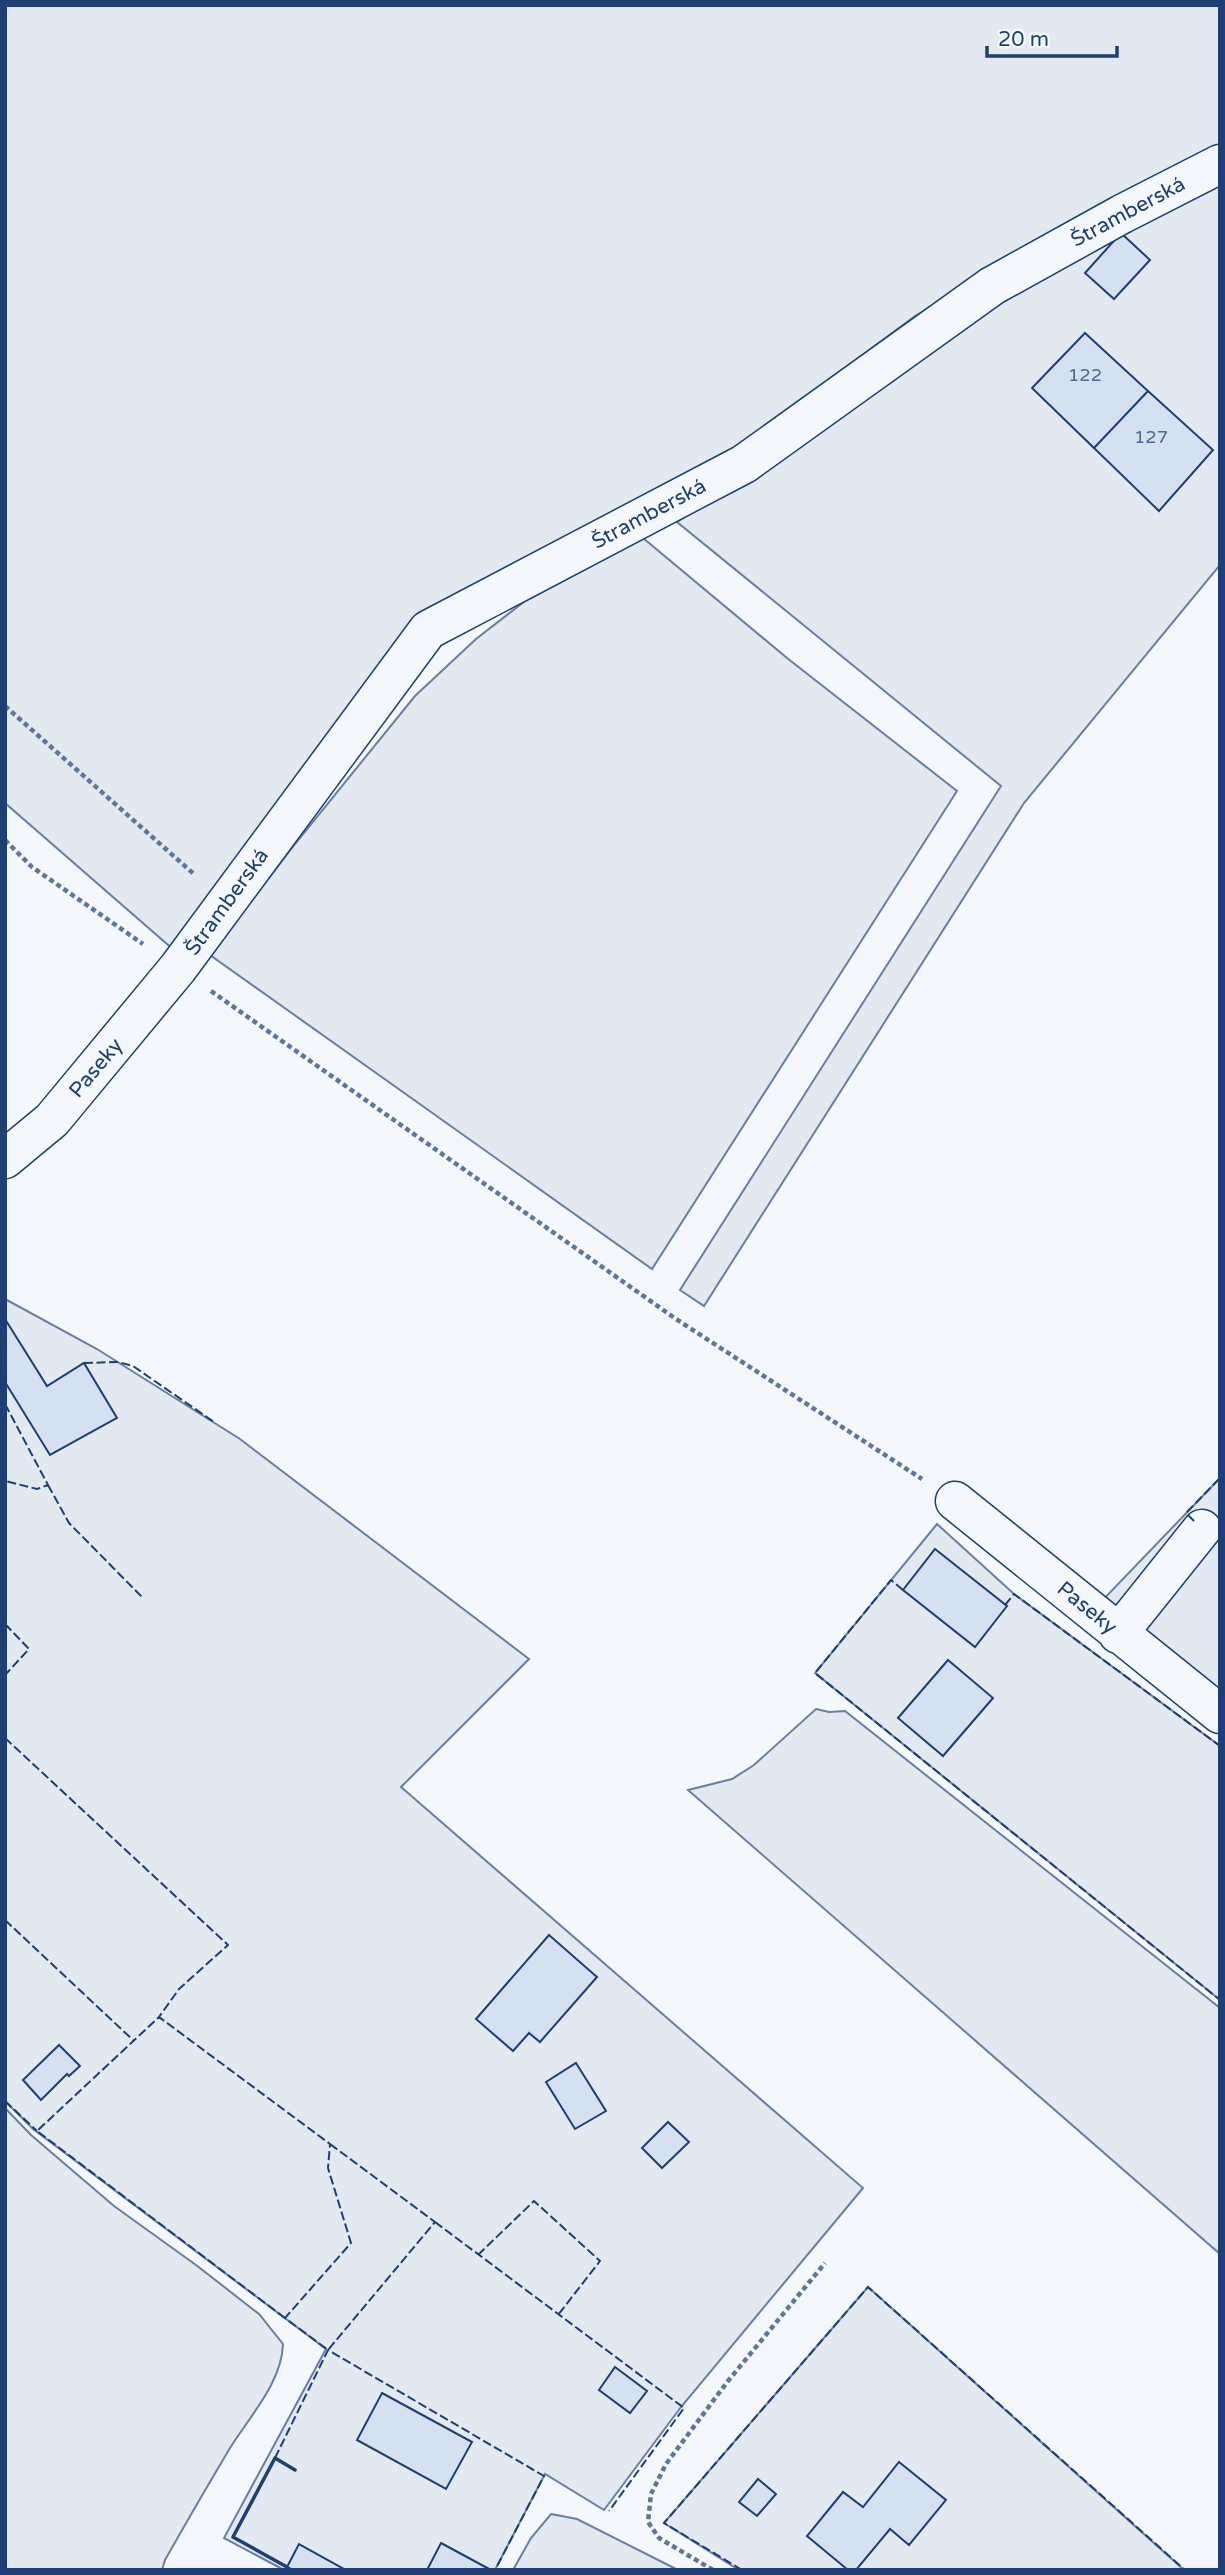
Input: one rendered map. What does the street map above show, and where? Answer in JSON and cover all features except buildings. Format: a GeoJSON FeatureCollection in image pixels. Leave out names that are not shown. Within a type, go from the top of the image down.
{"type":"FeatureCollection","features":[{"type":"Feature","properties":{"kind":"street","name":"Štramberská"},"geometry":{"type":"LineString","coordinates":[[178,968],[428,630],[744,464],[992,286],[1122,214],[1220,164]]}},
{"type":"Feature","properties":{"kind":"street","name":"Paseky"},"geometry":{"type":"LineString","coordinates":[[5,1159],[52,1120],[178,968]]}},
{"type":"Feature","properties":{"kind":"street","name":"Paseky"},"geometry":{"type":"LineString","coordinates":[[955,1501],[1220,1714]]}},
{"type":"Feature","properties":{"kind":"street"},"geometry":{"type":"LineString","coordinates":[[1118,1634],[1202,1529]]}},
{"type":"Feature","properties":{"kind":"path"},"geometry":{"type":"LineString","coordinates":[[5,706],[226,903]]}},
{"type":"Feature","properties":{"kind":"path"},"geometry":{"type":"LineString","coordinates":[[5,840],[32,867],[676,1319],[955,1501]]}},
{"type":"Feature","properties":{"kind":"path"},"geometry":{"type":"LineString","coordinates":[[713,2570],[659,2538],[648,2522],[651,2494],[673,2454],[728,2381],[825,2263]]}},
{"type":"Feature","properties":{"kind":"shaded area"},"geometry":{"type":"Polygon","coordinates":[[[5,5],[1220,5],[1220,145],[1116,199],[915,316],[737,448],[421,615],[175,951],[5,803],[5,5]]]}},
{"type":"Feature","properties":{"kind":"shaded area"},"geometry":{"type":"Polygon","coordinates":[[[1220,178],[1220,565],[1024,803],[704,1306],[680,1290],[1001,786],[677,522],[751,474],[961,324],[1220,178]]]}},
{"type":"Feature","properties":{"kind":"shaded area"},"geometry":{"type":"Polygon","coordinates":[[[643,538],[787,658],[957,791],[652,1269],[210,955],[295,844],[415,696],[476,639],[525,601],[643,538]]]}},
{"type":"Feature","properties":{"kind":"shaded area"},"geometry":{"type":"Polygon","coordinates":[[[5,1299],[97,1349],[240,1439],[529,1659],[401,1787],[863,2188],[681,2407],[604,2510],[545,2474],[495,2570],[284,2570],[224,2538],[326,2349],[33,2129],[5,2101],[5,1299]]]}},
{"type":"Feature","properties":{"kind":"shaded area"},"geometry":{"type":"Polygon","coordinates":[[[1220,1478],[1220,1694],[1096,1607],[1220,1478]]]}},
{"type":"Feature","properties":{"kind":"shaded area"},"geometry":{"type":"Polygon","coordinates":[[[937,1524],[1014,1594],[1220,1746],[1220,2000],[815,1673],[937,1524]]]}},
{"type":"Feature","properties":{"kind":"shaded area"},"geometry":{"type":"Polygon","coordinates":[[[816,1709],[845,1711],[1220,2008],[1220,2254],[688,1790],[732,1779],[754,1765],[816,1709]]]}},
{"type":"Feature","properties":{"kind":"shaded area"},"geometry":{"type":"Polygon","coordinates":[[[5,2108],[31,2135],[114,2206],[259,2314],[283,2344],[277,2372],[271,2385],[230,2448],[165,2560],[162,2570],[5,2570],[5,2108]]]}},
{"type":"Feature","properties":{"kind":"shaded area"},"geometry":{"type":"Polygon","coordinates":[[[868,2287],[1184,2570],[739,2570],[664,2523],[868,2287]]]}},
{"type":"Feature","properties":{"kind":"shaded area"},"geometry":{"type":"Polygon","coordinates":[[[551,2514],[577,2519],[678,2570],[513,2570],[531,2538],[551,2514]]]}},
{"type":"Feature","properties":{"kind":"fence"},"geometry":{"type":"LineString","coordinates":[[84,1363],[118,1362],[133,1366],[214,1422]]}},
{"type":"Feature","properties":{"kind":"fence"},"geometry":{"type":"LineString","coordinates":[[5,1404],[48,1485],[37,1489],[5,1481]]}},
{"type":"Feature","properties":{"kind":"fence"},"geometry":{"type":"LineString","coordinates":[[1194,1521],[1186,1513],[1220,1478]]}},
{"type":"Feature","properties":{"kind":"fence"},"geometry":{"type":"LineString","coordinates":[[48,1485],[69,1523],[142,1597]]}},
{"type":"Feature","properties":{"kind":"fence"},"geometry":{"type":"LineString","coordinates":[[903,1590],[891,1580],[815,1673],[1220,2000]]}},
{"type":"Feature","properties":{"kind":"fence"},"geometry":{"type":"LineString","coordinates":[[1005,1605],[1014,1594],[1220,1746]]}},
{"type":"Feature","properties":{"kind":"fence"},"geometry":{"type":"LineString","coordinates":[[5,1624],[29,1649],[5,1675]]}},
{"type":"Feature","properties":{"kind":"fence"},"geometry":{"type":"LineString","coordinates":[[5,1738],[228,1945],[179,1989],[159,2017]]}},
{"type":"Feature","properties":{"kind":"fence"},"geometry":{"type":"LineString","coordinates":[[5,1920],[134,2041]]}},
{"type":"Feature","properties":{"kind":"fence"},"geometry":{"type":"LineString","coordinates":[[285,2318],[37,2131],[159,2017],[330,2144]]}},
{"type":"Feature","properties":{"kind":"fence"},"geometry":{"type":"LineString","coordinates":[[5,2101],[37,2131]]}},
{"type":"Feature","properties":{"kind":"fence"},"geometry":{"type":"LineString","coordinates":[[330,2144],[435,2222],[328,2350],[285,2318],[351,2243],[328,2168],[330,2144]]}},
{"type":"Feature","properties":{"kind":"fence"},"geometry":{"type":"LineString","coordinates":[[478,2255],[534,2201],[600,2261],[558,2315]]}},
{"type":"Feature","properties":{"kind":"fence"},"geometry":{"type":"LineString","coordinates":[[435,2222],[684,2408],[609,2511]]}},
{"type":"Feature","properties":{"kind":"fence"},"geometry":{"type":"LineString","coordinates":[[742,2570],[664,2523],[868,2287],[1185,2570]]}},
{"type":"Feature","properties":{"kind":"fence"},"geometry":{"type":"LineString","coordinates":[[275,2458],[328,2350],[544,2476],[495,2570]]}},
{"type":"Feature","properties":{"kind":"wall"},"geometry":{"type":"LineString","coordinates":[[287,2567],[233,2537],[275,2458],[295,2470]]}}]}
